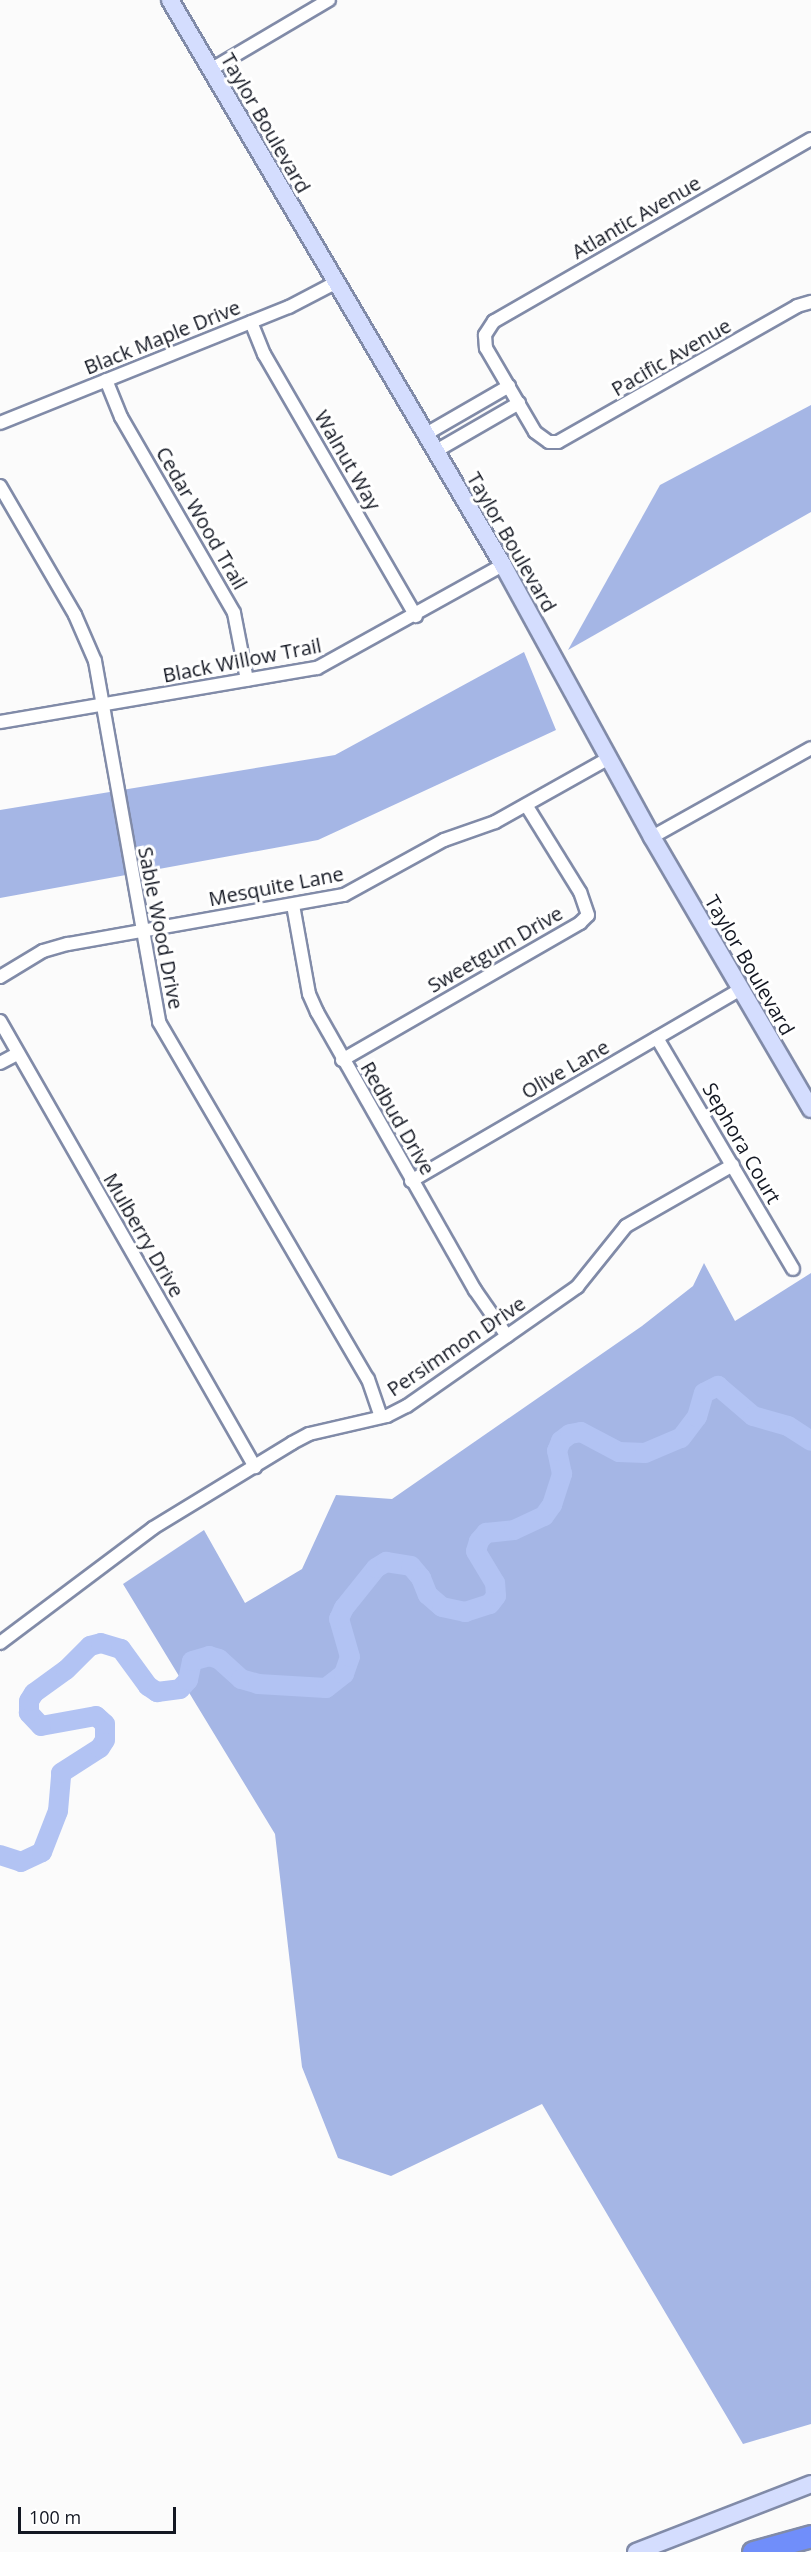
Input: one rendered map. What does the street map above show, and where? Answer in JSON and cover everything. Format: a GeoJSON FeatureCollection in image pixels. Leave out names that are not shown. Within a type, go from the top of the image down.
{"type":"FeatureCollection","features":[{"type":"Feature","properties":{"kind":"highway"},"geometry":{"type":"LineString","coordinates":[[753,2552],[811,2536]]}},
{"type":"Feature","properties":{"kind":"highway"},"geometry":{"type":"LineString","coordinates":[[798,2552],[811,2547]]}},
{"type":"Feature","properties":{"kind":"street","name":"Taylor Boulevard"},"geometry":{"type":"LineString","coordinates":[[170,0],[503,565],[652,837],[739,990],[811,1109]]}},
{"type":"Feature","properties":{"kind":"street"},"geometry":{"type":"LineString","coordinates":[[210,70],[329,0]]}},
{"type":"Feature","properties":{"kind":"street","name":"Atlantic Avenue"},"geometry":{"type":"LineString","coordinates":[[509,386],[486,348],[485,335],[494,321],[811,139]]}},
{"type":"Feature","properties":{"kind":"street","name":"Black Maple Drive"},"geometry":{"type":"LineString","coordinates":[[0,423],[251,322],[335,283]]}},
{"type":"Feature","properties":{"kind":"street","name":"Pacific Avenue"},"geometry":{"type":"LineString","coordinates":[[519,403],[535,432],[549,442],[578,434],[797,306],[811,302]]}},
{"type":"Feature","properties":{"kind":"street","name":"Walnut Way"},"geometry":{"type":"LineString","coordinates":[[251,322],[264,354],[416,616]]}},
{"type":"Feature","properties":{"kind":"street","name":"Cedar Wood Trail"},"geometry":{"type":"LineString","coordinates":[[106,380],[121,417],[234,613],[247,680]]}},
{"type":"Feature","properties":{"kind":"street"},"geometry":{"type":"LineString","coordinates":[[426,434],[509,386],[519,403],[436,451]]}},
{"type":"Feature","properties":{"kind":"street","name":"Sable Wood Drive"},"geometry":{"type":"LineString","coordinates":[[0,486],[87,637],[102,705],[140,930],[159,1022],[368,1378],[381,1417]]}},
{"type":"Feature","properties":{"kind":"street","name":"Black Willow Trail"},"geometry":{"type":"LineString","coordinates":[[0,722],[317,668],[416,616],[503,565]]}},
{"type":"Feature","properties":{"kind":"street"},"geometry":{"type":"LineString","coordinates":[[652,837],[811,748]]}},
{"type":"Feature","properties":{"kind":"street","name":"Mesquite Lane"},"geometry":{"type":"LineString","coordinates":[[0,977],[43,951],[140,930],[344,895],[364,886],[423,851],[495,822],[609,758]]}},
{"type":"Feature","properties":{"kind":"street","name":"Sweetgum Drive"},"geometry":{"type":"LineString","coordinates":[[342,1060],[580,923],[588,915],[580,892],[526,805]]}},
{"type":"Feature","properties":{"kind":"street","name":"Redbud Drive"},"geometry":{"type":"LineString","coordinates":[[293,905],[309,994],[342,1060],[411,1180],[475,1290],[507,1335]]}},
{"type":"Feature","properties":{"kind":"street","name":"Olive Lane"},"geometry":{"type":"LineString","coordinates":[[411,1180],[739,990]]}},
{"type":"Feature","properties":{"kind":"street","name":"Mulberry Drive"},"geometry":{"type":"LineString","coordinates":[[0,1022],[255,1467]]}},
{"type":"Feature","properties":{"kind":"street","name":"Sephora Court"},"geometry":{"type":"LineString","coordinates":[[657,1038],[793,1269]]}},
{"type":"Feature","properties":{"kind":"street"},"geometry":{"type":"LineString","coordinates":[[0,1064],[17,1053]]}},
{"type":"Feature","properties":{"kind":"street","name":"Persimmon Drive"},"geometry":{"type":"LineString","coordinates":[[0,1643],[153,1528],[309,1434],[381,1417],[407,1406],[577,1287],[626,1226],[733,1165]]}},
{"type":"Feature","properties":{"kind":"street"},"geometry":{"type":"LineString","coordinates":[[636,2552],[811,2484]]}},
{"type":"Feature","properties":{"kind":"shaded area"},"geometry":{"type":"Polygon","coordinates":[[[811,405],[811,512],[568,650],[660,485],[811,405]]]}},
{"type":"Feature","properties":{"kind":"shaded area"},"geometry":{"type":"Polygon","coordinates":[[[524,652],[556,730],[318,840],[0,898],[0,810],[335,755],[524,652]]]}},
{"type":"Feature","properties":{"kind":"shaded area"},"geometry":{"type":"Polygon","coordinates":[[[704,1263],[735,1321],[811,1273],[811,2424],[743,2444],[542,2104],[391,2176],[338,2158],[302,2067],[275,1834],[123,1584],[204,1530],[245,1603],[302,1569],[336,1495],[392,1499],[642,1326],[693,1286],[704,1263]]]}},
{"type":"Feature","properties":{"kind":"waterway"},"geometry":{"type":"LineString","coordinates":[[0,1855],[21,1862],[42,1852],[58,1811],[61,1773],[100,1748],[105,1740],[105,1724],[96,1716],[41,1726],[29,1713],[29,1701],[34,1693],[66,1670],[90,1646],[101,1643],[121,1649],[148,1686],[157,1692],[180,1689],[188,1680],[192,1661],[209,1656],[219,1659],[241,1679],[258,1684],[326,1688],[344,1674],[350,1657],[339,1619],[344,1608],[376,1568],[386,1562],[411,1566],[421,1578],[428,1595],[442,1607],[465,1612],[490,1604],[496,1596],[495,1583],[476,1551],[479,1541],[486,1533],[514,1530],[544,1516],[552,1505],[562,1474],[557,1451],[561,1441],[570,1434],[581,1432],[619,1452],[645,1453],[681,1438],[697,1417],[704,1393],[718,1386],[753,1416],[788,1426],[811,1441]]}}]}
